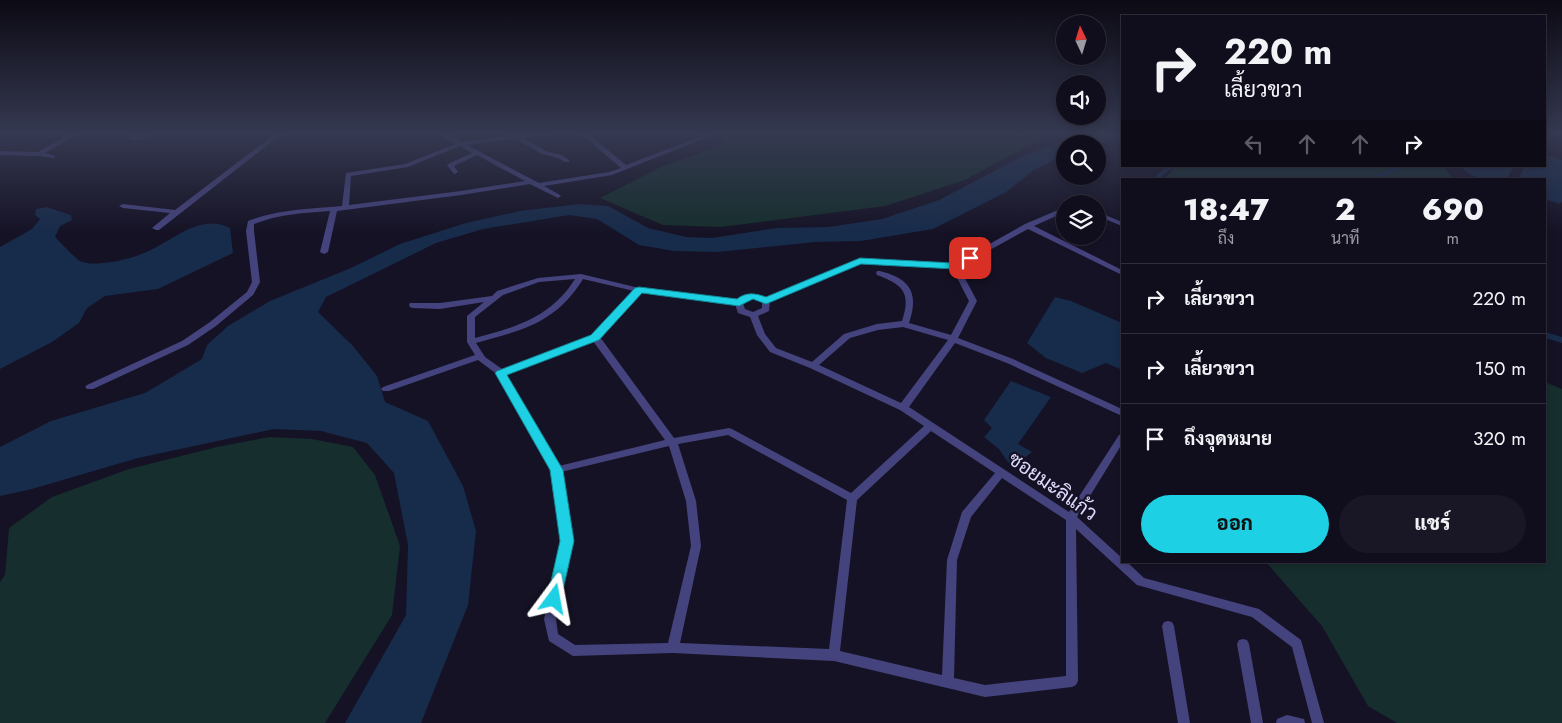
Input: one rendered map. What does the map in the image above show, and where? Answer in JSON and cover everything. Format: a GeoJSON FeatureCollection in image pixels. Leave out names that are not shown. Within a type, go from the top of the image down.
{"type":"FeatureCollection","features":[{"type":"Feature","properties":{"kind":"street"},"geometry":{"type":"LineString","coordinates":[[156,228],[236,167]]}},
{"type":"Feature","properties":{"kind":"street"},"geometry":{"type":"LineString","coordinates":[[345,208],[348,174],[401,167]]}},
{"type":"Feature","properties":{"kind":"street"},"geometry":{"type":"LineString","coordinates":[[451,167],[455,172]]}},
{"type":"Feature","properties":{"kind":"street"},"geometry":{"type":"LineString","coordinates":[[502,167],[558,196]]}},
{"type":"Feature","properties":{"kind":"street"},"geometry":{"type":"LineString","coordinates":[[90,387],[185,343],[213,324],[250,293],[256,282],[250,231],[251,223],[266,215],[345,208],[610,174],[628,167]]}},
{"type":"Feature","properties":{"kind":"street"},"geometry":{"type":"LineString","coordinates":[[123,206],[176,212]]}},
{"type":"Feature","properties":{"kind":"street"},"geometry":{"type":"LineString","coordinates":[[324,252],[334,209]]}},
{"type":"Feature","properties":{"kind":"street"},"geometry":{"type":"LineString","coordinates":[[1056,213],[1028,226],[955,266],[860,261],[766,301],[754,296],[739,302],[639,290],[581,276],[538,280],[500,293],[471,316],[471,342],[480,356],[501,373],[556,470],[567,541],[550,619],[553,637],[573,651],[674,648],[834,655],[985,691],[1072,681],[1071,518],[1121,439]]}},
{"type":"Feature","properties":{"kind":"street"},"geometry":{"type":"LineString","coordinates":[[1106,217],[1121,224]]}},
{"type":"Feature","properties":{"kind":"street"},"geometry":{"type":"LineString","coordinates":[[1028,226],[1121,272]]}},
{"type":"Feature","properties":{"kind":"street"},"geometry":{"type":"LineString","coordinates":[[903,408],[953,339],[973,300],[955,266]]}},
{"type":"Feature","properties":{"kind":"street"},"geometry":{"type":"LineString","coordinates":[[880,273],[897,279],[911,294],[912,307],[905,324]]}},
{"type":"Feature","properties":{"kind":"street"},"geometry":{"type":"LineString","coordinates":[[471,342],[522,327],[554,312],[564,303],[581,276]]}},
{"type":"Feature","properties":{"kind":"street"},"geometry":{"type":"LineString","coordinates":[[501,373],[595,337],[639,290]]}},
{"type":"Feature","properties":{"kind":"street"},"geometry":{"type":"LineString","coordinates":[[413,305],[440,306],[494,298]]}},
{"type":"Feature","properties":{"kind":"street"},"geometry":{"type":"LineString","coordinates":[[739,302],[741,311],[754,315],[766,309],[766,301]]}},
{"type":"Feature","properties":{"kind":"street","name":"ซอยมะลิแก้ว"},"geometry":{"type":"LineString","coordinates":[[754,315],[761,335],[773,350],[813,366],[903,408],[1071,518],[1141,582],[1255,613],[1297,644],[1318,723]]}},
{"type":"Feature","properties":{"kind":"street"},"geometry":{"type":"LineString","coordinates":[[813,366],[847,336],[877,327],[905,324],[953,339],[1010,361],[1121,412]]}},
{"type":"Feature","properties":{"kind":"street"},"geometry":{"type":"LineString","coordinates":[[595,337],[672,442],[691,501],[696,546],[674,648]]}},
{"type":"Feature","properties":{"kind":"street"},"geometry":{"type":"LineString","coordinates":[[386,389],[480,356]]}},
{"type":"Feature","properties":{"kind":"street"},"geometry":{"type":"LineString","coordinates":[[834,655],[852,498],[930,426]]}},
{"type":"Feature","properties":{"kind":"street"},"geometry":{"type":"LineString","coordinates":[[556,470],[672,442],[730,431],[852,498]]}},
{"type":"Feature","properties":{"kind":"street"},"geometry":{"type":"LineString","coordinates":[[948,683],[952,560],[966,515],[1001,472]]}},
{"type":"Feature","properties":{"kind":"street"},"geometry":{"type":"LineString","coordinates":[[1168,626],[1184,723]]}},
{"type":"Feature","properties":{"kind":"street"},"geometry":{"type":"LineString","coordinates":[[1242,644],[1257,723]]}},
{"type":"Feature","properties":{"kind":"street"},"geometry":{"type":"LineString","coordinates":[[1282,723],[1287,721],[1299,723]]}},
{"type":"Feature","properties":{"kind":"green space"},"geometry":{"type":"Polygon","coordinates":[[[661,167],[990,167],[965,180],[885,206],[720,227],[663,225],[600,198],[661,167]]]}},
{"type":"Feature","properties":{"kind":"green space"},"geometry":{"type":"Polygon","coordinates":[[[1175,167],[1444,167],[1452,178],[1165,178],[1175,167]]]}},
{"type":"Feature","properties":{"kind":"green space"},"geometry":{"type":"Polygon","coordinates":[[[1546,382],[1562,389],[1562,723],[1397,723],[1368,706],[1322,626],[1267,563],[1546,563],[1546,382]]]}},
{"type":"Feature","properties":{"kind":"green space"},"geometry":{"type":"Polygon","coordinates":[[[269,437],[312,439],[353,447],[375,475],[400,546],[392,615],[325,723],[0,723],[0,582],[5,575],[9,528],[52,497],[129,469],[217,447],[269,437]]]}},
{"type":"Feature","properties":{"kind":"water"},"geometry":{"type":"Polygon","coordinates":[[[1002,167],[1041,167],[1006,192],[933,229],[861,241],[815,242],[718,252],[674,251],[639,245],[597,219],[569,215],[483,229],[436,243],[326,297],[318,312],[353,346],[377,376],[385,402],[428,421],[463,486],[476,531],[468,605],[421,723],[345,723],[406,615],[408,545],[394,473],[367,443],[321,431],[274,429],[138,458],[32,489],[0,496],[0,447],[51,421],[145,393],[202,359],[207,345],[228,326],[270,301],[351,268],[400,244],[466,223],[520,211],[579,204],[608,206],[648,228],[686,237],[712,238],[776,228],[828,227],[882,219],[939,200],[1002,167]]]}},
{"type":"Feature","properties":{"kind":"water"},"geometry":{"type":"Polygon","coordinates":[[[1462,167],[1513,167],[1508,178],[1484,178],[1465,171],[1462,167]]]}},
{"type":"Feature","properties":{"kind":"water"},"geometry":{"type":"Polygon","coordinates":[[[1524,167],[1562,167],[1562,202],[1560,204],[1546,199],[1546,178],[1519,178],[1524,167]]]}},
{"type":"Feature","properties":{"kind":"water"},"geometry":{"type":"Polygon","coordinates":[[[46,207],[71,215],[72,220],[60,226],[55,237],[80,261],[86,263],[119,261],[134,257],[186,230],[207,224],[219,224],[230,228],[233,253],[158,289],[105,296],[87,308],[79,323],[52,342],[0,369],[0,247],[32,229],[40,219],[35,215],[36,209],[46,207]]]}},
{"type":"Feature","properties":{"kind":"water"},"geometry":{"type":"Polygon","coordinates":[[[1055,297],[1071,301],[1121,323],[1121,368],[1106,363],[1082,373],[1046,358],[1027,343],[1055,297]]]}},
{"type":"Feature","properties":{"kind":"water"},"geometry":{"type":"Polygon","coordinates":[[[1011,381],[1051,397],[1018,444],[1032,452],[1012,468],[999,449],[984,437],[992,428],[984,420],[1011,381]]]}},
{"type":"Feature","properties":{"kind":"waterway"},"geometry":{"type":"LineString","coordinates":[[1156,178],[1167,169],[1174,167]]}},
{"type":"Feature","properties":{"kind":"waterway"},"geometry":{"type":"LineString","coordinates":[[1372,178],[1402,167]]}},
{"type":"Feature","properties":{"kind":"waterway"},"geometry":{"type":"LineString","coordinates":[[1546,335],[1562,340]]}},
{"type":"Feature","properties":{"kind":"route"},"geometry":{"type":"LineString","coordinates":[[554,599],[567,541],[556,470],[501,373],[595,337],[639,290],[739,302],[749,296],[754,296],[763,298],[766,301],[860,261],[955,266],[970,258]]}}]}
